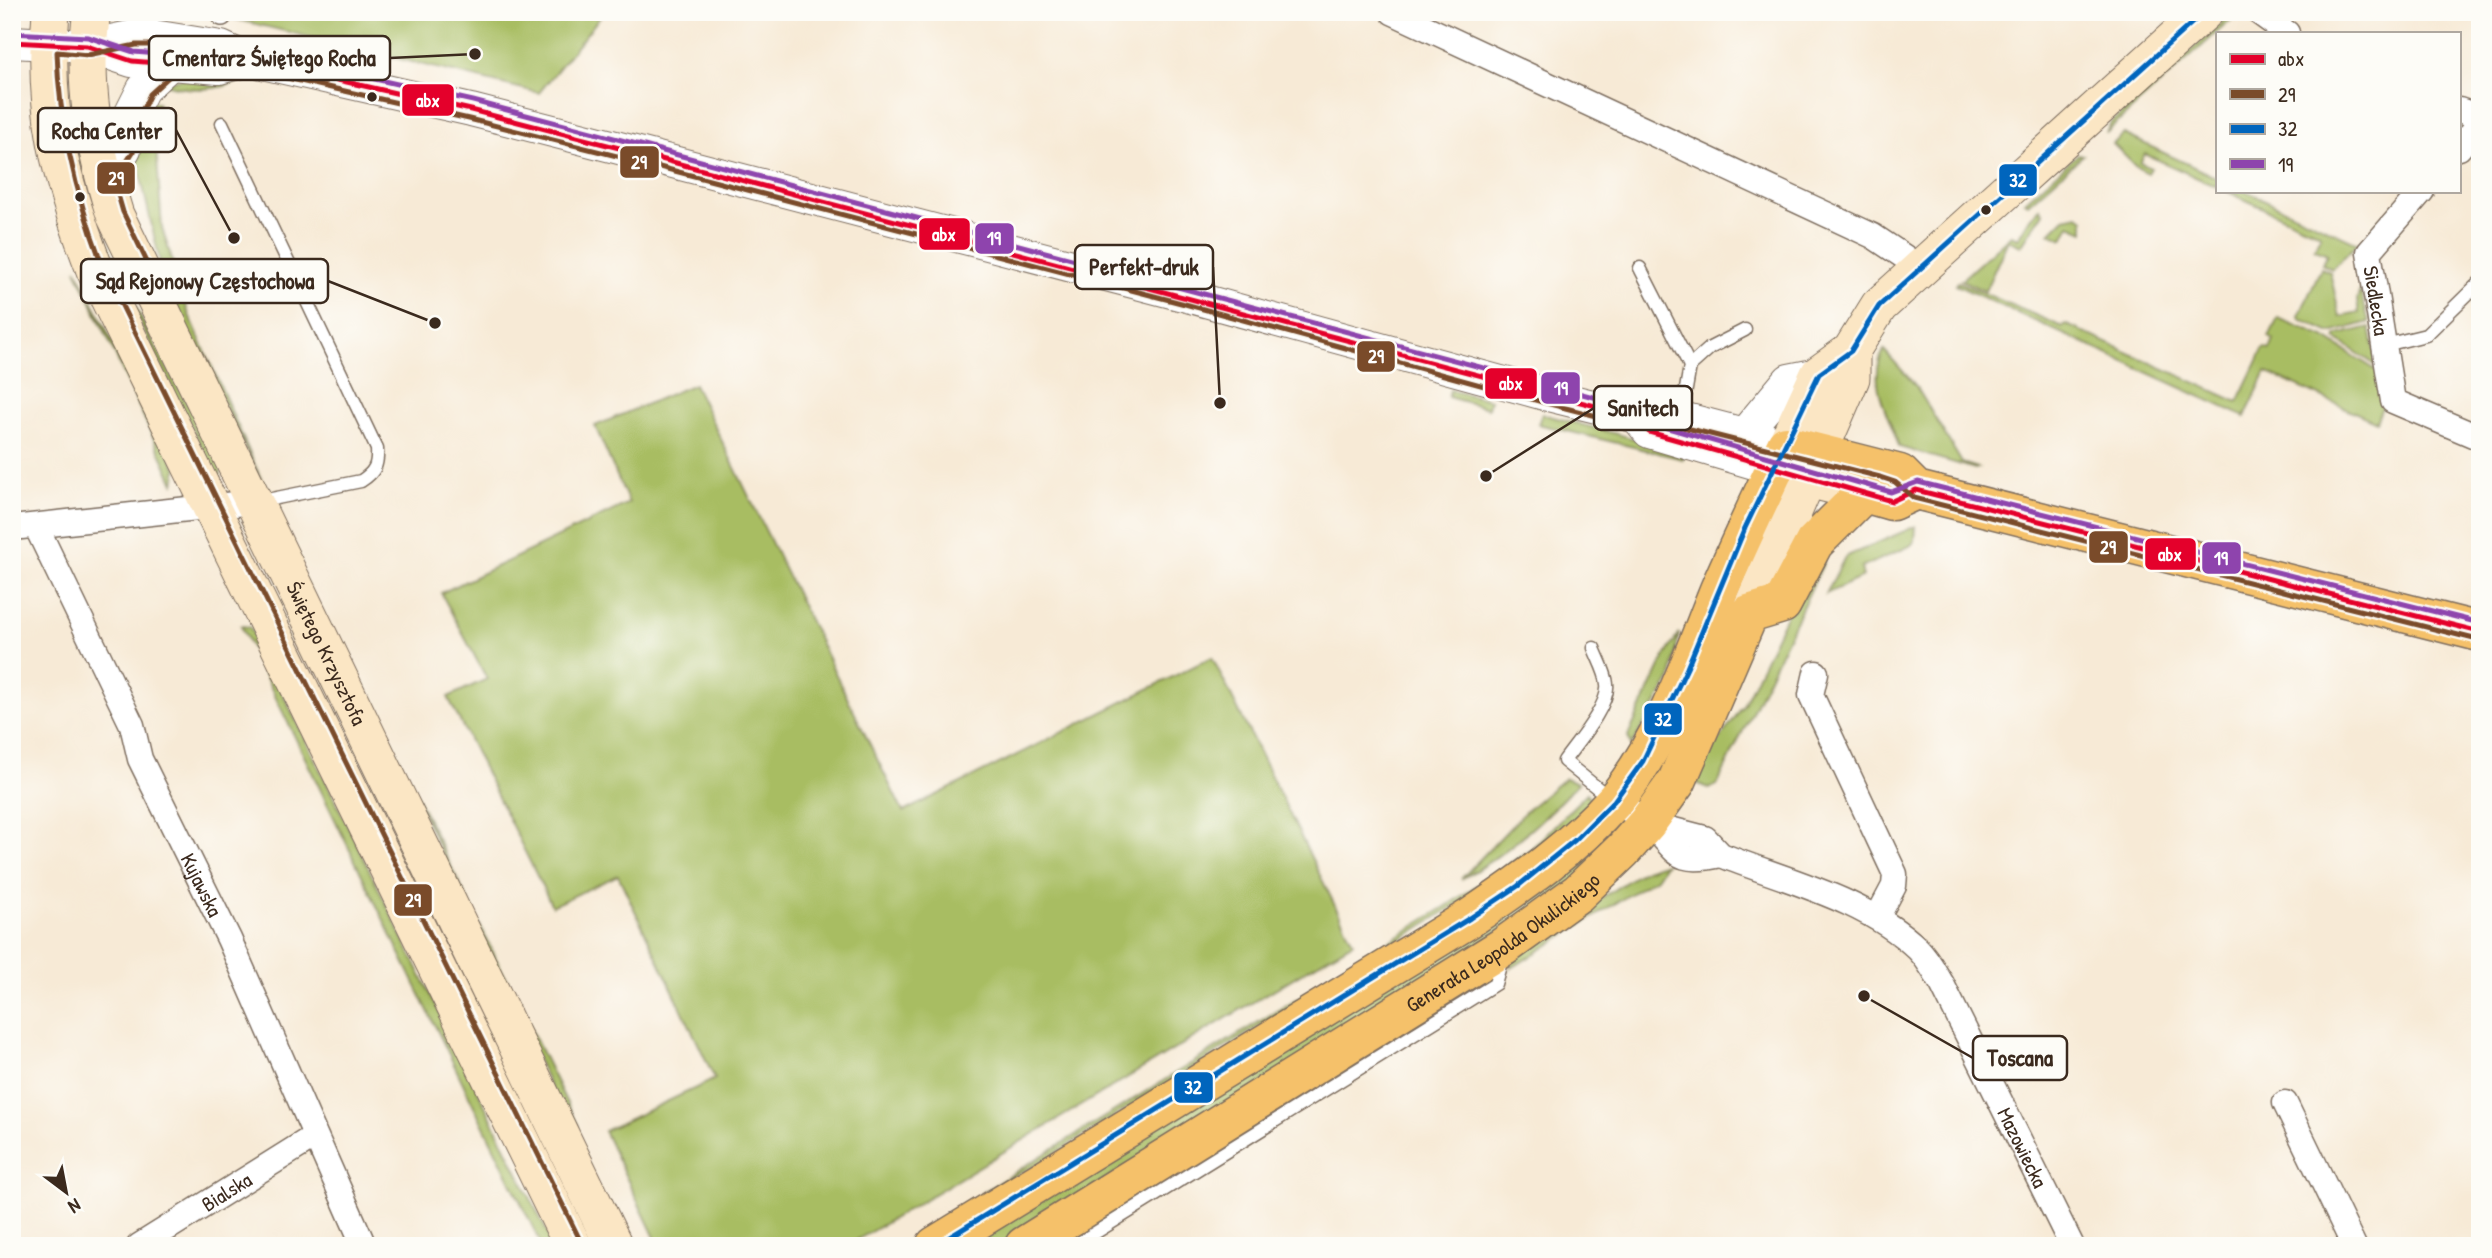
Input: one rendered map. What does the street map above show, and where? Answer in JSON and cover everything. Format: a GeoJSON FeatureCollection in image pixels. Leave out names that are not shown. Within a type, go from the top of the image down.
{"type":"FeatureCollection","features":[{"type":"Feature","properties":{"kind":"main road"},"geometry":{"type":"LineString","coordinates":[[1796,462],[1819,374],[1851,351],[1879,306],[2204,12]]}},
{"type":"Feature","properties":{"kind":"main road","name":"Świętego Krzysztofa"},"geometry":{"type":"LineString","coordinates":[[50,27],[50,108],[67,197],[95,270],[573,1246]]}},
{"type":"Feature","properties":{"kind":"main road","name":"Świętego Krzysztofa"},"geometry":{"type":"LineString","coordinates":[[90,29],[88,90],[104,180],[115,215],[614,1246]]}},
{"type":"Feature","properties":{"kind":"main road"},"geometry":{"type":"LineString","coordinates":[[1796,462],[1851,378],[1851,351]]}},
{"type":"Feature","properties":{"kind":"main road"},"geometry":{"type":"LineString","coordinates":[[1796,462],[1900,474],[1916,491],[2480,632]]}},
{"type":"Feature","properties":{"kind":"main road"},"geometry":{"type":"LineString","coordinates":[[1796,462],[1864,493],[1892,501],[1916,491]]}},
{"type":"Feature","properties":{"kind":"main road","name":"Generała Leopolda Okulickiego"},"geometry":{"type":"LineString","coordinates":[[1024,1246],[1503,947],[1578,892],[1623,850],[1647,823],[1677,781],[1749,614],[1796,462]]}},
{"type":"Feature","properties":{"kind":"main road","name":"Generała Leopolda Okulickiego"},"geometry":{"type":"LineString","coordinates":[[935,1246],[1499,899],[1548,863],[1614,801],[1649,749],[1687,668],[1745,528],[1796,462]]}},
{"type":"Feature","properties":{"kind":"main road"},"geometry":{"type":"LineString","coordinates":[[1749,614],[1782,604],[1814,544],[1864,493]]}},
{"type":"Feature","properties":{"kind":"street"},"geometry":{"type":"LineString","coordinates":[[1392,12],[1873,236],[1921,268]]}},
{"type":"Feature","properties":{"kind":"street"},"geometry":{"type":"LineString","coordinates":[[2258,12],[2286,32]]}},
{"type":"Feature","properties":{"kind":"street"},"geometry":{"type":"LineString","coordinates":[[12,42],[50,27],[153,36],[222,47],[249,60],[471,110],[640,153],[1637,417],[1655,411],[1744,434],[1796,462]]}},
{"type":"Feature","properties":{"kind":"street"},"geometry":{"type":"LineString","coordinates":[[90,29],[132,61],[219,68],[249,60]]}},
{"type":"Feature","properties":{"kind":"street"},"geometry":{"type":"LineString","coordinates":[[104,180],[125,149],[127,121],[143,89],[170,64]]}},
{"type":"Feature","properties":{"kind":"street"},"geometry":{"type":"LineString","coordinates":[[2460,110],[2480,117]]}},
{"type":"Feature","properties":{"kind":"street"},"geometry":{"type":"LineString","coordinates":[[2460,147],[2480,123]]}},
{"type":"Feature","properties":{"kind":"street","name":"Siedlecka"},"geometry":{"type":"LineString","coordinates":[[2421,192],[2369,251],[2393,401],[2478,433]]}},
{"type":"Feature","properties":{"kind":"street"},"geometry":{"type":"LineString","coordinates":[[1744,434],[1789,380],[1819,374]]}},
{"type":"Feature","properties":{"kind":"street"},"geometry":{"type":"LineString","coordinates":[[1637,417],[1650,432],[1796,462]]}},
{"type":"Feature","properties":{"kind":"street"},"geometry":{"type":"LineString","coordinates":[[24,527],[253,502]]}},
{"type":"Feature","properties":{"kind":"street","name":"Kujawska"},"geometry":{"type":"LineString","coordinates":[[24,527],[132,725],[140,759],[229,939],[364,1246]]}},
{"type":"Feature","properties":{"kind":"street"},"geometry":{"type":"LineString","coordinates":[[1816,673],[1811,695],[1895,874],[1894,886],[1877,918]]}},
{"type":"Feature","properties":{"kind":"street","name":"Mazowiecka"},"geometry":{"type":"LineString","coordinates":[[1614,801],[1647,823],[1706,838],[1721,855],[1877,918],[1920,951],[1942,984],[2071,1246]]}},
{"type":"Feature","properties":{"kind":"street"},"geometry":{"type":"LineString","coordinates":[[2285,1103],[2354,1246]]}},
{"type":"Feature","properties":{"kind":"street","name":"Bialska"},"geometry":{"type":"LineString","coordinates":[[139,1246],[315,1136]]}},
{"type":"Feature","properties":{"kind":"lane"},"geometry":{"type":"LineString","coordinates":[[222,123],[377,449],[378,462],[373,472],[361,481],[253,502]]}},
{"type":"Feature","properties":{"kind":"lane"},"geometry":{"type":"LineString","coordinates":[[1640,268],[1690,366],[1681,418]]}},
{"type":"Feature","properties":{"kind":"lane","name":"Siedlecka"},"geometry":{"type":"LineString","coordinates":[[2385,345],[2426,335],[2480,282]]}},
{"type":"Feature","properties":{"kind":"lane"},"geometry":{"type":"LineString","coordinates":[[1690,366],[1710,348],[1745,330]]}},
{"type":"Feature","properties":{"kind":"lane"},"geometry":{"type":"LineString","coordinates":[[1594,648],[1607,683],[1607,692],[1599,710],[1563,761],[1614,801]]}},
{"type":"Feature","properties":{"kind":"lane"},"geometry":{"type":"LineString","coordinates":[[1074,1246],[1495,984],[1501,969],[1503,947]]}},
{"type":"Feature","properties":{"kind":"green space"},"geometry":{"type":"Polygon","coordinates":[[[206,12],[604,12],[539,93],[206,12]]]}},
{"type":"Feature","properties":{"kind":"green space"},"geometry":{"type":"Polygon","coordinates":[[[2232,13],[2234,17],[2106,133],[2111,123],[2232,13]]]}},
{"type":"Feature","properties":{"kind":"green space"},"geometry":{"type":"Polygon","coordinates":[[[198,75],[243,78],[225,86],[204,89],[182,88],[162,83],[198,75]]]}},
{"type":"Feature","properties":{"kind":"green space"},"geometry":{"type":"Polygon","coordinates":[[[146,101],[158,103],[156,145],[162,228],[189,315],[267,493],[164,280],[134,147],[146,101]]]}},
{"type":"Feature","properties":{"kind":"green space"},"geometry":{"type":"Polygon","coordinates":[[[65,110],[73,110],[94,206],[111,251],[151,338],[222,465],[219,482],[88,218],[65,110]]]}},
{"type":"Feature","properties":{"kind":"green space"},"geometry":{"type":"Polygon","coordinates":[[[2124,134],[2216,178],[2216,187],[2145,154],[2140,163],[2151,168],[2148,173],[2136,167],[2113,144],[2124,134]]]}},
{"type":"Feature","properties":{"kind":"green space"},"geometry":{"type":"Polygon","coordinates":[[[2078,154],[2083,155],[2028,204],[2025,201],[2078,154]]]}},
{"type":"Feature","properties":{"kind":"green space"},"geometry":{"type":"Polygon","coordinates":[[[2228,192],[2248,192],[2358,243],[2332,269],[2322,264],[2327,254],[2314,248],[2321,234],[2228,192]]]}},
{"type":"Feature","properties":{"kind":"green space"},"geometry":{"type":"Polygon","coordinates":[[[2040,208],[2043,212],[2021,246],[2008,240],[1985,291],[1961,280],[2011,235],[2018,238],[2030,218],[2040,208]]]}},
{"type":"Feature","properties":{"kind":"green space"},"geometry":{"type":"Polygon","coordinates":[[[2078,215],[2084,220],[2084,231],[2070,225],[2063,239],[2050,233],[2065,218],[2078,215]]]}},
{"type":"Feature","properties":{"kind":"green space"},"geometry":{"type":"Polygon","coordinates":[[[2321,268],[2330,272],[2340,317],[2359,313],[2357,300],[2360,290],[2369,322],[2331,333],[2300,319],[2321,268]]]}},
{"type":"Feature","properties":{"kind":"green space"},"geometry":{"type":"Polygon","coordinates":[[[76,269],[177,469],[174,483],[76,269]]]}},
{"type":"Feature","properties":{"kind":"green space"},"geometry":{"type":"Polygon","coordinates":[[[1958,282],[2063,327],[2065,324],[2238,402],[2264,348],[2270,350],[2274,340],[2269,337],[2278,318],[2324,337],[2379,372],[2385,400],[2376,422],[2266,372],[2245,417],[1956,285],[1958,282]]]}},
{"type":"Feature","properties":{"kind":"green space"},"geometry":{"type":"Polygon","coordinates":[[[2370,327],[2377,366],[2336,339],[2338,335],[2370,327]]]}},
{"type":"Feature","properties":{"kind":"green space"},"geometry":{"type":"Polygon","coordinates":[[[1884,350],[1916,386],[1962,463],[1978,468],[1899,447],[1878,387],[1879,362],[1884,350]]]}},
{"type":"Feature","properties":{"kind":"green space"},"geometry":{"type":"Polygon","coordinates":[[[694,384],[903,812],[1212,657],[1353,942],[847,1246],[659,1246],[604,1131],[715,1079],[618,875],[552,906],[448,697],[487,679],[441,593],[629,503],[595,426],[694,384]]]}},
{"type":"Feature","properties":{"kind":"green space"},"geometry":{"type":"Polygon","coordinates":[[[1450,390],[1490,400],[1488,408],[1448,397],[1450,390]]]}},
{"type":"Feature","properties":{"kind":"green space"},"geometry":{"type":"Polygon","coordinates":[[[1542,414],[1684,452],[1683,459],[1538,424],[1542,414]]]}},
{"type":"Feature","properties":{"kind":"green space"},"geometry":{"type":"Polygon","coordinates":[[[1916,526],[1915,541],[1910,546],[1861,568],[1863,577],[1826,594],[1845,557],[1916,526]]]}},
{"type":"Feature","properties":{"kind":"green space"},"geometry":{"type":"Polygon","coordinates":[[[1814,557],[1824,562],[1717,785],[1709,789],[1691,780],[1743,706],[1814,557]]]}},
{"type":"Feature","properties":{"kind":"green space"},"geometry":{"type":"Polygon","coordinates":[[[241,626],[250,627],[554,1246],[542,1246],[241,626]]]}},
{"type":"Feature","properties":{"kind":"green space"},"geometry":{"type":"Polygon","coordinates":[[[1679,633],[1671,679],[1631,746],[1628,736],[1664,658],[1679,633]]]}},
{"type":"Feature","properties":{"kind":"green space"},"geometry":{"type":"Polygon","coordinates":[[[389,740],[578,1126],[572,1134],[389,740]]]}},
{"type":"Feature","properties":{"kind":"green space"},"geometry":{"type":"Polygon","coordinates":[[[1565,778],[1578,783],[1523,836],[1461,879],[1528,809],[1565,778]]]}},
{"type":"Feature","properties":{"kind":"green space"},"geometry":{"type":"Polygon","coordinates":[[[1587,793],[1591,802],[1540,853],[1034,1166],[980,1194],[1445,907],[1532,848],[1587,793]]]}},
{"type":"Feature","properties":{"kind":"green space"},"geometry":{"type":"Polygon","coordinates":[[[1618,824],[1622,830],[1571,884],[1380,1009],[999,1246],[964,1246],[1618,824]]]}},
{"type":"Feature","properties":{"kind":"green space"},"geometry":{"type":"Polygon","coordinates":[[[1666,863],[1656,878],[1510,969],[1513,960],[1529,944],[1645,870],[1666,863]]]}},
{"type":"Feature","properties":{"kind":"transit line","name":"32"},"geometry":{"type":"LineString","coordinates":[[935,1246],[1470,918],[1518,886],[1575,840],[1614,801],[1643,761],[1687,668],[1745,528],[1819,374],[1851,351],[1879,306],[2204,12]]}},
{"type":"Feature","properties":{"kind":"transit line","name":"19"},"geometry":{"type":"LineString","coordinates":[[12,33],[88,37],[134,52],[218,59],[250,51],[473,101],[1639,409],[1654,424],[1891,492],[1918,482],[2480,623]]}},
{"type":"Feature","properties":{"kind":"transit line","name":"abx"},"geometry":{"type":"LineString","coordinates":[[12,42],[87,46],[132,61],[219,68],[249,60],[471,110],[1637,417],[1649,432],[1892,501],[1916,490],[2480,632]]}},
{"type":"Feature","properties":{"kind":"transit line","name":"29"},"geometry":{"type":"LineString","coordinates":[[581,1242],[103,267],[77,188],[65,134],[57,52],[88,55],[136,45],[152,45],[218,55],[247,69],[469,119],[625,158],[1185,304],[1636,426],[1655,420],[1880,477],[1895,482],[1914,498],[2478,640]]}},
{"type":"Feature","properties":{"kind":"transit line","name":"29"},"geometry":{"type":"LineString","coordinates":[[148,264],[123,212],[114,181],[133,152],[136,123],[150,94],[173,73],[220,77],[247,69]]}},
{"type":"Feature","properties":{"kind":"place","name":"Cmentarz Świętego Rocha"},"geometry":{"type":"Point","coordinates":[475,54]}},
{"type":"Feature","properties":{"kind":"place","name":"Rocha Center"},"geometry":{"type":"Point","coordinates":[234,238]}},
{"type":"Feature","properties":{"kind":"place","name":"Sąd Rejonowy Częstochowa"},"geometry":{"type":"Point","coordinates":[435,323]}},
{"type":"Feature","properties":{"kind":"place","name":"Perfekt-druk"},"geometry":{"type":"Point","coordinates":[1220,403]}},
{"type":"Feature","properties":{"kind":"place","name":"Sanitech"},"geometry":{"type":"Point","coordinates":[1486,476]}},
{"type":"Feature","properties":{"kind":"place","name":"Toscana"},"geometry":{"type":"Point","coordinates":[1864,996]}}]}
